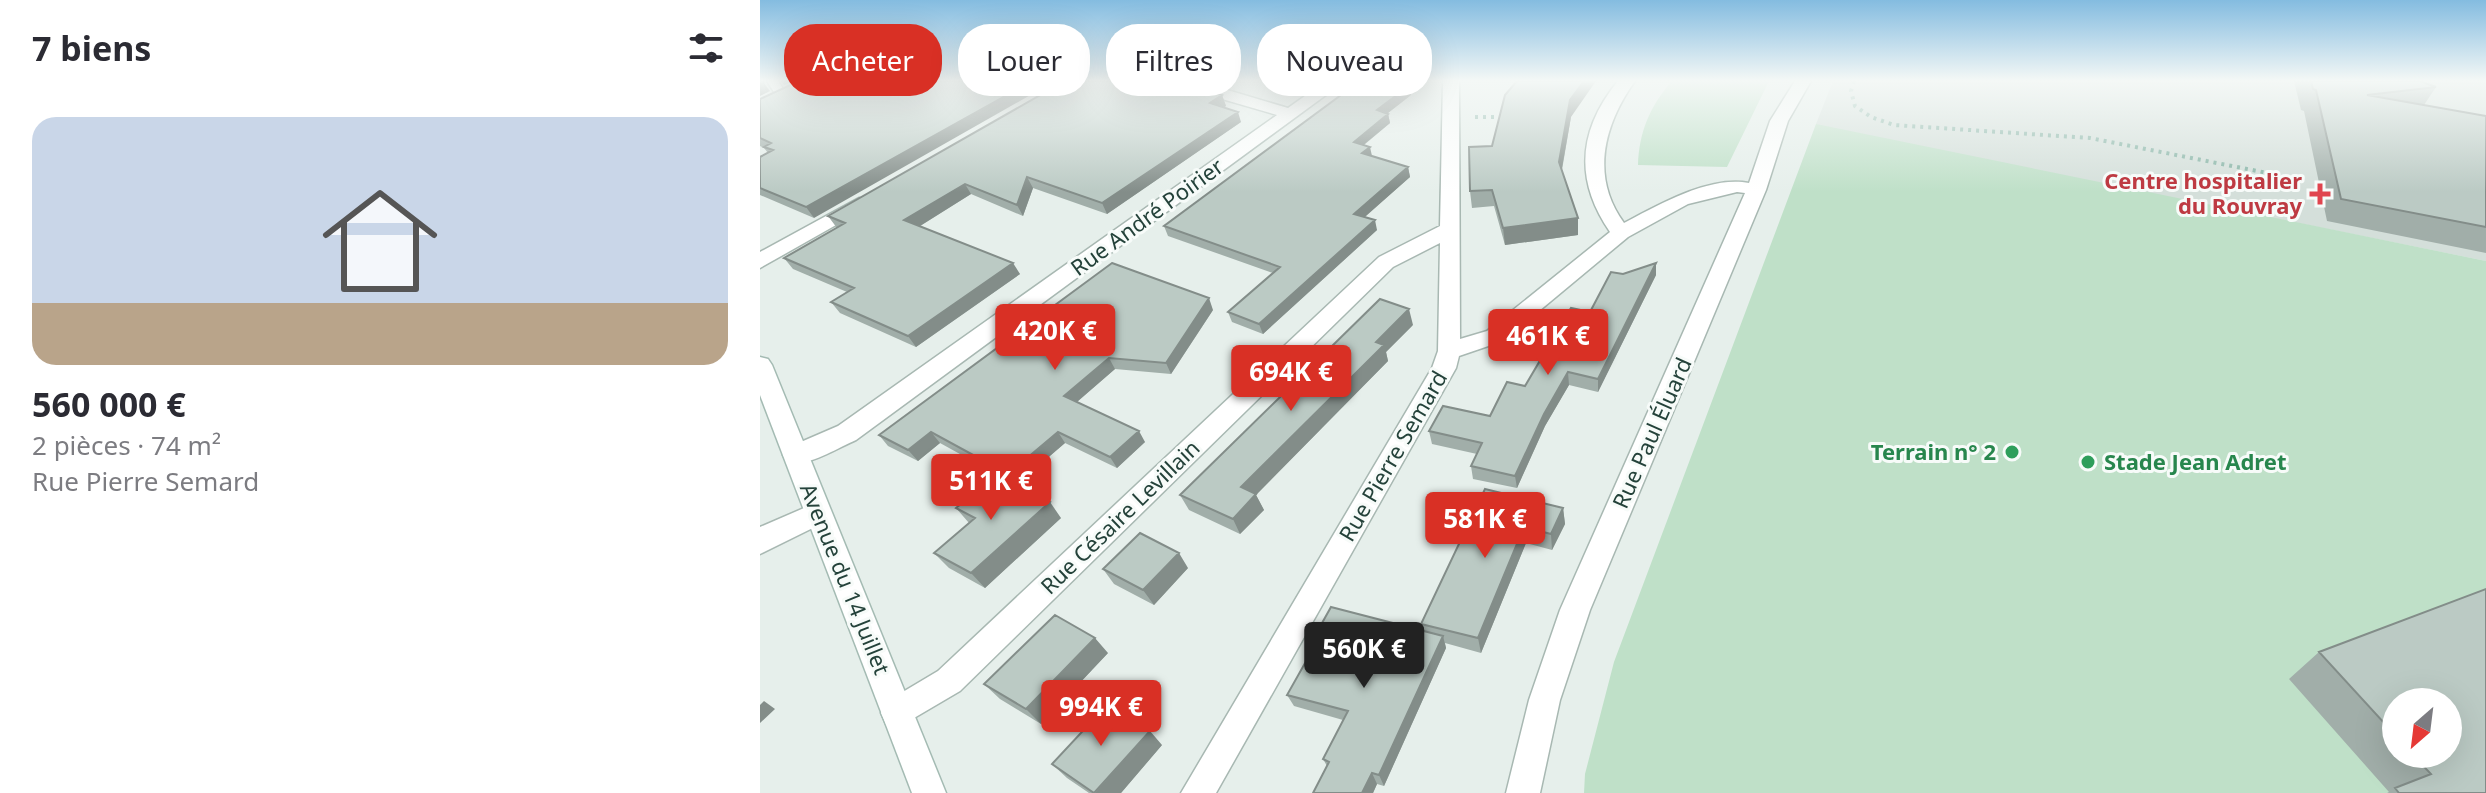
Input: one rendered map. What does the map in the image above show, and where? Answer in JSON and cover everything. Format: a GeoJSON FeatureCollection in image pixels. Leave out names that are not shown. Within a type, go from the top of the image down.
{"type":"FeatureCollection","features":[{"type":"Feature","properties":{"kind":"street","name":"Rue André Poirier"},"geometry":{"type":"LineString","coordinates":[[796,455],[847,433],[1285,118]]}},
{"type":"Feature","properties":{"kind":"street","name":"Rue Pierre Semard"},"geometry":{"type":"LineString","coordinates":[[1198,793],[1444,368],[1449,351],[1451,118]]}},
{"type":"Feature","properties":{"kind":"street"},"geometry":{"type":"LineString","coordinates":[[1605,118],[1599,130],[1592,168],[1601,204],[1621,233]]}},
{"type":"Feature","properties":{"kind":"street","name":"Rue Paul Éluard"},"geometry":{"type":"LineString","coordinates":[[1523,793],[1532,744],[1552,671],[1575,610],[1756,190],[1781,118]]}},
{"type":"Feature","properties":{"kind":"street"},"geometry":{"type":"LineString","coordinates":[[1449,351],[1495,336],[1621,233],[1681,200],[1737,186],[1756,190]]}},
{"type":"Feature","properties":{"kind":"street"},"geometry":{"type":"LineString","coordinates":[[760,261],[870,197]]}},
{"type":"Feature","properties":{"kind":"street","name":"Rue Césaire Levillain"},"geometry":{"type":"LineString","coordinates":[[897,713],[949,681],[1386,262],[1452,228]]}},
{"type":"Feature","properties":{"kind":"street","name":"Avenue du 14 Juillet"},"geometry":{"type":"LineString","coordinates":[[760,365],[929,793]]}},
{"type":"Feature","properties":{"kind":"street"},"geometry":{"type":"LineString","coordinates":[[760,543],[767,536],[818,513]]}},
{"type":"Feature","properties":{"kind":"path"},"geometry":{"type":"LineString","coordinates":[[1874,118],[1894,125],[2090,138],[2303,180]]}},
{"type":"Feature","properties":{"kind":"shaded area","name":"Centre hospitalier du Rouvray"},"geometry":{"type":"Polygon","coordinates":[[[1818,118],[2486,118],[2486,261],[1823,127],[1816,124],[1818,118]]]}},
{"type":"Feature","properties":{"kind":"green space"},"geometry":{"type":"Polygon","coordinates":[[[1751,118],[1727,167],[1638,165],[1647,120],[1751,118]]]}},
{"type":"Feature","properties":{"kind":"green space","name":"Stade Jean Adret"},"geometry":{"type":"Polygon","coordinates":[[[1816,124],[2486,261],[2486,793],[1584,793],[1585,774],[1614,662],[1816,124]]]}},
{"type":"Feature","properties":{"kind":"building"},"geometry":{"type":"Polygon","coordinates":[[[760,118],[966,118],[806,207],[760,188],[760,157],[773,150],[764,147],[771,143],[760,138],[760,118]]]}},
{"type":"Feature","properties":{"kind":"building"},"geometry":{"type":"Polygon","coordinates":[[[1000,118],[1229,118],[1102,203],[1027,177],[1017,205],[965,184],[904,220],[1013,263],[908,336],[831,302],[854,288],[784,258],[845,223],[828,216],[1000,118]]]}},
{"type":"Feature","properties":{"kind":"building"},"geometry":{"type":"Polygon","coordinates":[[[1310,118],[1383,118],[1354,142],[1370,147],[1362,153],[1408,167],[1354,214],[1375,220],[1259,324],[1228,312],[1280,267],[1164,226],[1310,118]]]}},
{"type":"Feature","properties":{"kind":"building"},"geometry":{"type":"Polygon","coordinates":[[[1499,118],[1567,118],[1559,162],[1578,218],[1503,228],[1492,190],[1470,191],[1469,147],[1492,146],[1499,118]]]}},
{"type":"Feature","properties":{"kind":"building"},"geometry":{"type":"Polygon","coordinates":[[[2322,118],[2486,118],[2486,227],[2341,199],[2322,118]]]}},
{"type":"Feature","properties":{"kind":"building"},"geometry":{"type":"Polygon","coordinates":[[[1112,263],[1209,298],[1166,363],[1109,358],[1064,396],[1139,431],[1110,457],[1058,432],[1008,474],[931,432],[908,450],[879,435],[1112,263]]]}},
{"type":"Feature","properties":{"kind":"building"},"geometry":{"type":"Polygon","coordinates":[[[1656,263],[1598,379],[1568,372],[1515,476],[1471,466],[1482,443],[1429,431],[1443,406],[1490,416],[1507,382],[1525,386],[1571,308],[1590,312],[1611,272],[1623,274],[1656,263]]]}},
{"type":"Feature","properties":{"kind":"building"},"geometry":{"type":"Polygon","coordinates":[[[1380,299],[1409,309],[1376,342],[1384,345],[1241,487],[1256,494],[1233,519],[1180,495],[1380,299]]]}},
{"type":"Feature","properties":{"kind":"building"},"geometry":{"type":"Polygon","coordinates":[[[996,475],[1050,502],[971,573],[934,553],[975,518],[956,508],[996,475]]]}},
{"type":"Feature","properties":{"kind":"building"},"geometry":{"type":"Polygon","coordinates":[[[1485,489],[1563,508],[1551,534],[1524,527],[1478,638],[1421,624],[1485,489]]]}},
{"type":"Feature","properties":{"kind":"building"},"geometry":{"type":"Polygon","coordinates":[[[1140,533],[1179,553],[1143,590],[1103,569],[1140,533]]]}},
{"type":"Feature","properties":{"kind":"building"},"geometry":{"type":"Polygon","coordinates":[[[2486,589],[2486,793],[2399,793],[2395,788],[2431,774],[2425,768],[2462,768],[2462,688],[2382,688],[2382,721],[2319,652],[2486,589]]]}},
{"type":"Feature","properties":{"kind":"building"},"geometry":{"type":"Polygon","coordinates":[[[1331,607],[1443,636],[1379,775],[1372,773],[1362,793],[1313,793],[1329,762],[1323,759],[1348,711],[1287,695],[1322,633],[1317,632],[1331,607]]]}},
{"type":"Feature","properties":{"kind":"building"},"geometry":{"type":"Polygon","coordinates":[[[1055,615],[1095,638],[1026,709],[984,684],[1055,615]]]}},
{"type":"Feature","properties":{"kind":"building"},"geometry":{"type":"Polygon","coordinates":[[[1107,705],[1150,731],[1094,793],[1052,764],[1107,705]]]}},
{"type":"Feature","properties":{"kind":"place","name":"Centre hospitalier du Rouvray"},"geometry":{"type":"Point","coordinates":[2320,194]}},
{"type":"Feature","properties":{"kind":"place","name":"Terrain n° 2"},"geometry":{"type":"Point","coordinates":[2012,452]}},
{"type":"Feature","properties":{"kind":"place","name":"Stade Jean Adret"},"geometry":{"type":"Point","coordinates":[2088,462]}}]}
